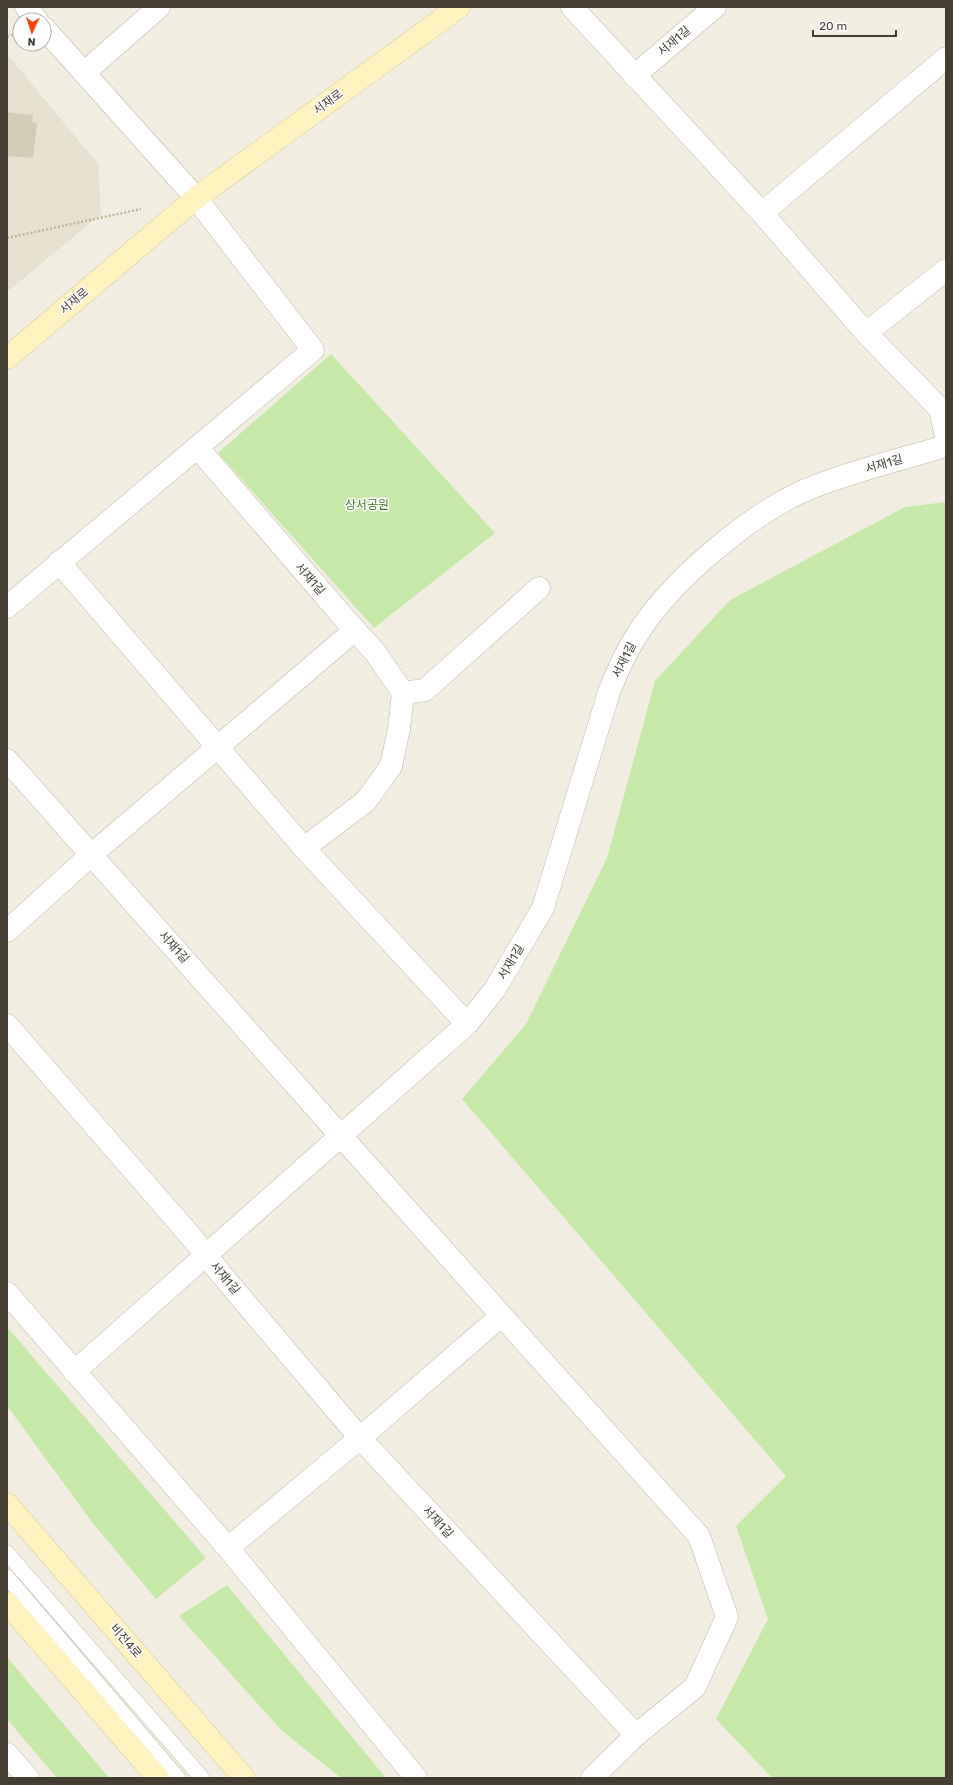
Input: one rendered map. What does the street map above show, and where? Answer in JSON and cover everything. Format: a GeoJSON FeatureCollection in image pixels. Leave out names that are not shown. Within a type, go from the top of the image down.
{"type":"FeatureCollection","features":[{"type":"Feature","properties":{"kind":"main road","name":"서재로"},"geometry":{"type":"LineString","coordinates":[[7,358],[196,198],[459,7]]}},
{"type":"Feature","properties":{"kind":"main road","name":"비전4로"},"geometry":{"type":"LineString","coordinates":[[7,1504],[244,1778]]}},
{"type":"Feature","properties":{"kind":"main road"},"geometry":{"type":"LineString","coordinates":[[7,1603],[158,1778]]}},
{"type":"Feature","properties":{"kind":"street"},"geometry":{"type":"LineString","coordinates":[[84,73],[159,7]]}},
{"type":"Feature","properties":{"kind":"street"},"geometry":{"type":"LineString","coordinates":[[572,7],[634,76],[762,213],[866,333],[940,409],[946,437]]}},
{"type":"Feature","properties":{"kind":"street","name":"서재1길"},"geometry":{"type":"LineString","coordinates":[[634,76],[715,7]]}},
{"type":"Feature","properties":{"kind":"street"},"geometry":{"type":"LineString","coordinates":[[7,607],[312,350],[196,198],[52,37]]}},
{"type":"Feature","properties":{"kind":"street"},"geometry":{"type":"LineString","coordinates":[[762,213],[946,58]]}},
{"type":"Feature","properties":{"kind":"street"},"geometry":{"type":"LineString","coordinates":[[866,333],[946,270]]}},
{"type":"Feature","properties":{"kind":"street","name":"서재1길"},"geometry":{"type":"LineString","coordinates":[[197,446],[375,652],[402,693]]}},
{"type":"Feature","properties":{"kind":"street","name":"서재1길"},"geometry":{"type":"LineString","coordinates":[[74,1372],[315,1161],[340,1135],[467,1024],[495,989],[543,908],[609,692],[620,664],[637,634],[658,605],[714,551],[746,526],[780,504],[812,487],[847,475],[946,446]]}},
{"type":"Feature","properties":{"kind":"street"},"geometry":{"type":"LineString","coordinates":[[59,562],[304,848],[467,1024]]}},
{"type":"Feature","properties":{"kind":"street"},"geometry":{"type":"LineString","coordinates":[[304,848],[366,801],[390,766],[399,729],[402,693],[425,690],[539,588]]}},
{"type":"Feature","properties":{"kind":"street"},"geometry":{"type":"LineString","coordinates":[[7,931],[91,855],[355,630]]}},
{"type":"Feature","properties":{"kind":"street","name":"서재1길"},"geometry":{"type":"LineString","coordinates":[[7,760],[501,1316],[699,1536],[727,1617],[695,1687],[636,1735],[360,1438],[188,1233],[7,1025]]}},
{"type":"Feature","properties":{"kind":"street"},"geometry":{"type":"LineString","coordinates":[[7,1294],[228,1548],[416,1778]]}},
{"type":"Feature","properties":{"kind":"street"},"geometry":{"type":"LineString","coordinates":[[228,1548],[360,1438],[501,1316]]}},
{"type":"Feature","properties":{"kind":"street"},"geometry":{"type":"LineString","coordinates":[[592,1778],[636,1735]]}},
{"type":"Feature","properties":{"kind":"street"},"geometry":{"type":"LineString","coordinates":[[7,1754],[28,1778]]}},
{"type":"Feature","properties":{"kind":"lane"},"geometry":{"type":"LineString","coordinates":[[7,1554],[202,1778]]}},
{"type":"Feature","properties":{"kind":"lane"},"geometry":{"type":"LineString","coordinates":[[7,1577],[178,1778]]}},
{"type":"Feature","properties":{"kind":"path"},"geometry":{"type":"LineString","coordinates":[[7,238],[143,209]]}},
{"type":"Feature","properties":{"kind":"shaded area"},"geometry":{"type":"Polygon","coordinates":[[[7,54],[98,164],[101,214],[7,292],[7,54]]]}},
{"type":"Feature","properties":{"kind":"green space","name":"상서공원"},"geometry":{"type":"Polygon","coordinates":[[[331,354],[495,533],[374,628],[218,453],[331,354]]]}},
{"type":"Feature","properties":{"kind":"green space"},"geometry":{"type":"Polygon","coordinates":[[[946,502],[946,1778],[772,1778],[716,1719],[768,1619],[736,1526],[786,1476],[462,1099],[526,1024],[607,858],[655,681],[730,600],[905,507],[946,502]]]}},
{"type":"Feature","properties":{"kind":"green space"},"geometry":{"type":"Polygon","coordinates":[[[7,1327],[206,1558],[156,1599],[92,1522],[7,1406],[7,1327]]]}},
{"type":"Feature","properties":{"kind":"green space"},"geometry":{"type":"Polygon","coordinates":[[[227,1585],[386,1778],[341,1778],[281,1730],[179,1616],[227,1585]]]}},
{"type":"Feature","properties":{"kind":"green space"},"geometry":{"type":"Polygon","coordinates":[[[7,1657],[109,1778],[57,1778],[7,1719],[7,1657]]]}},
{"type":"Feature","properties":{"kind":"building"},"geometry":{"type":"Polygon","coordinates":[[[7,112],[33,115],[32,122],[37,123],[33,158],[7,156],[7,112]]]}}]}
